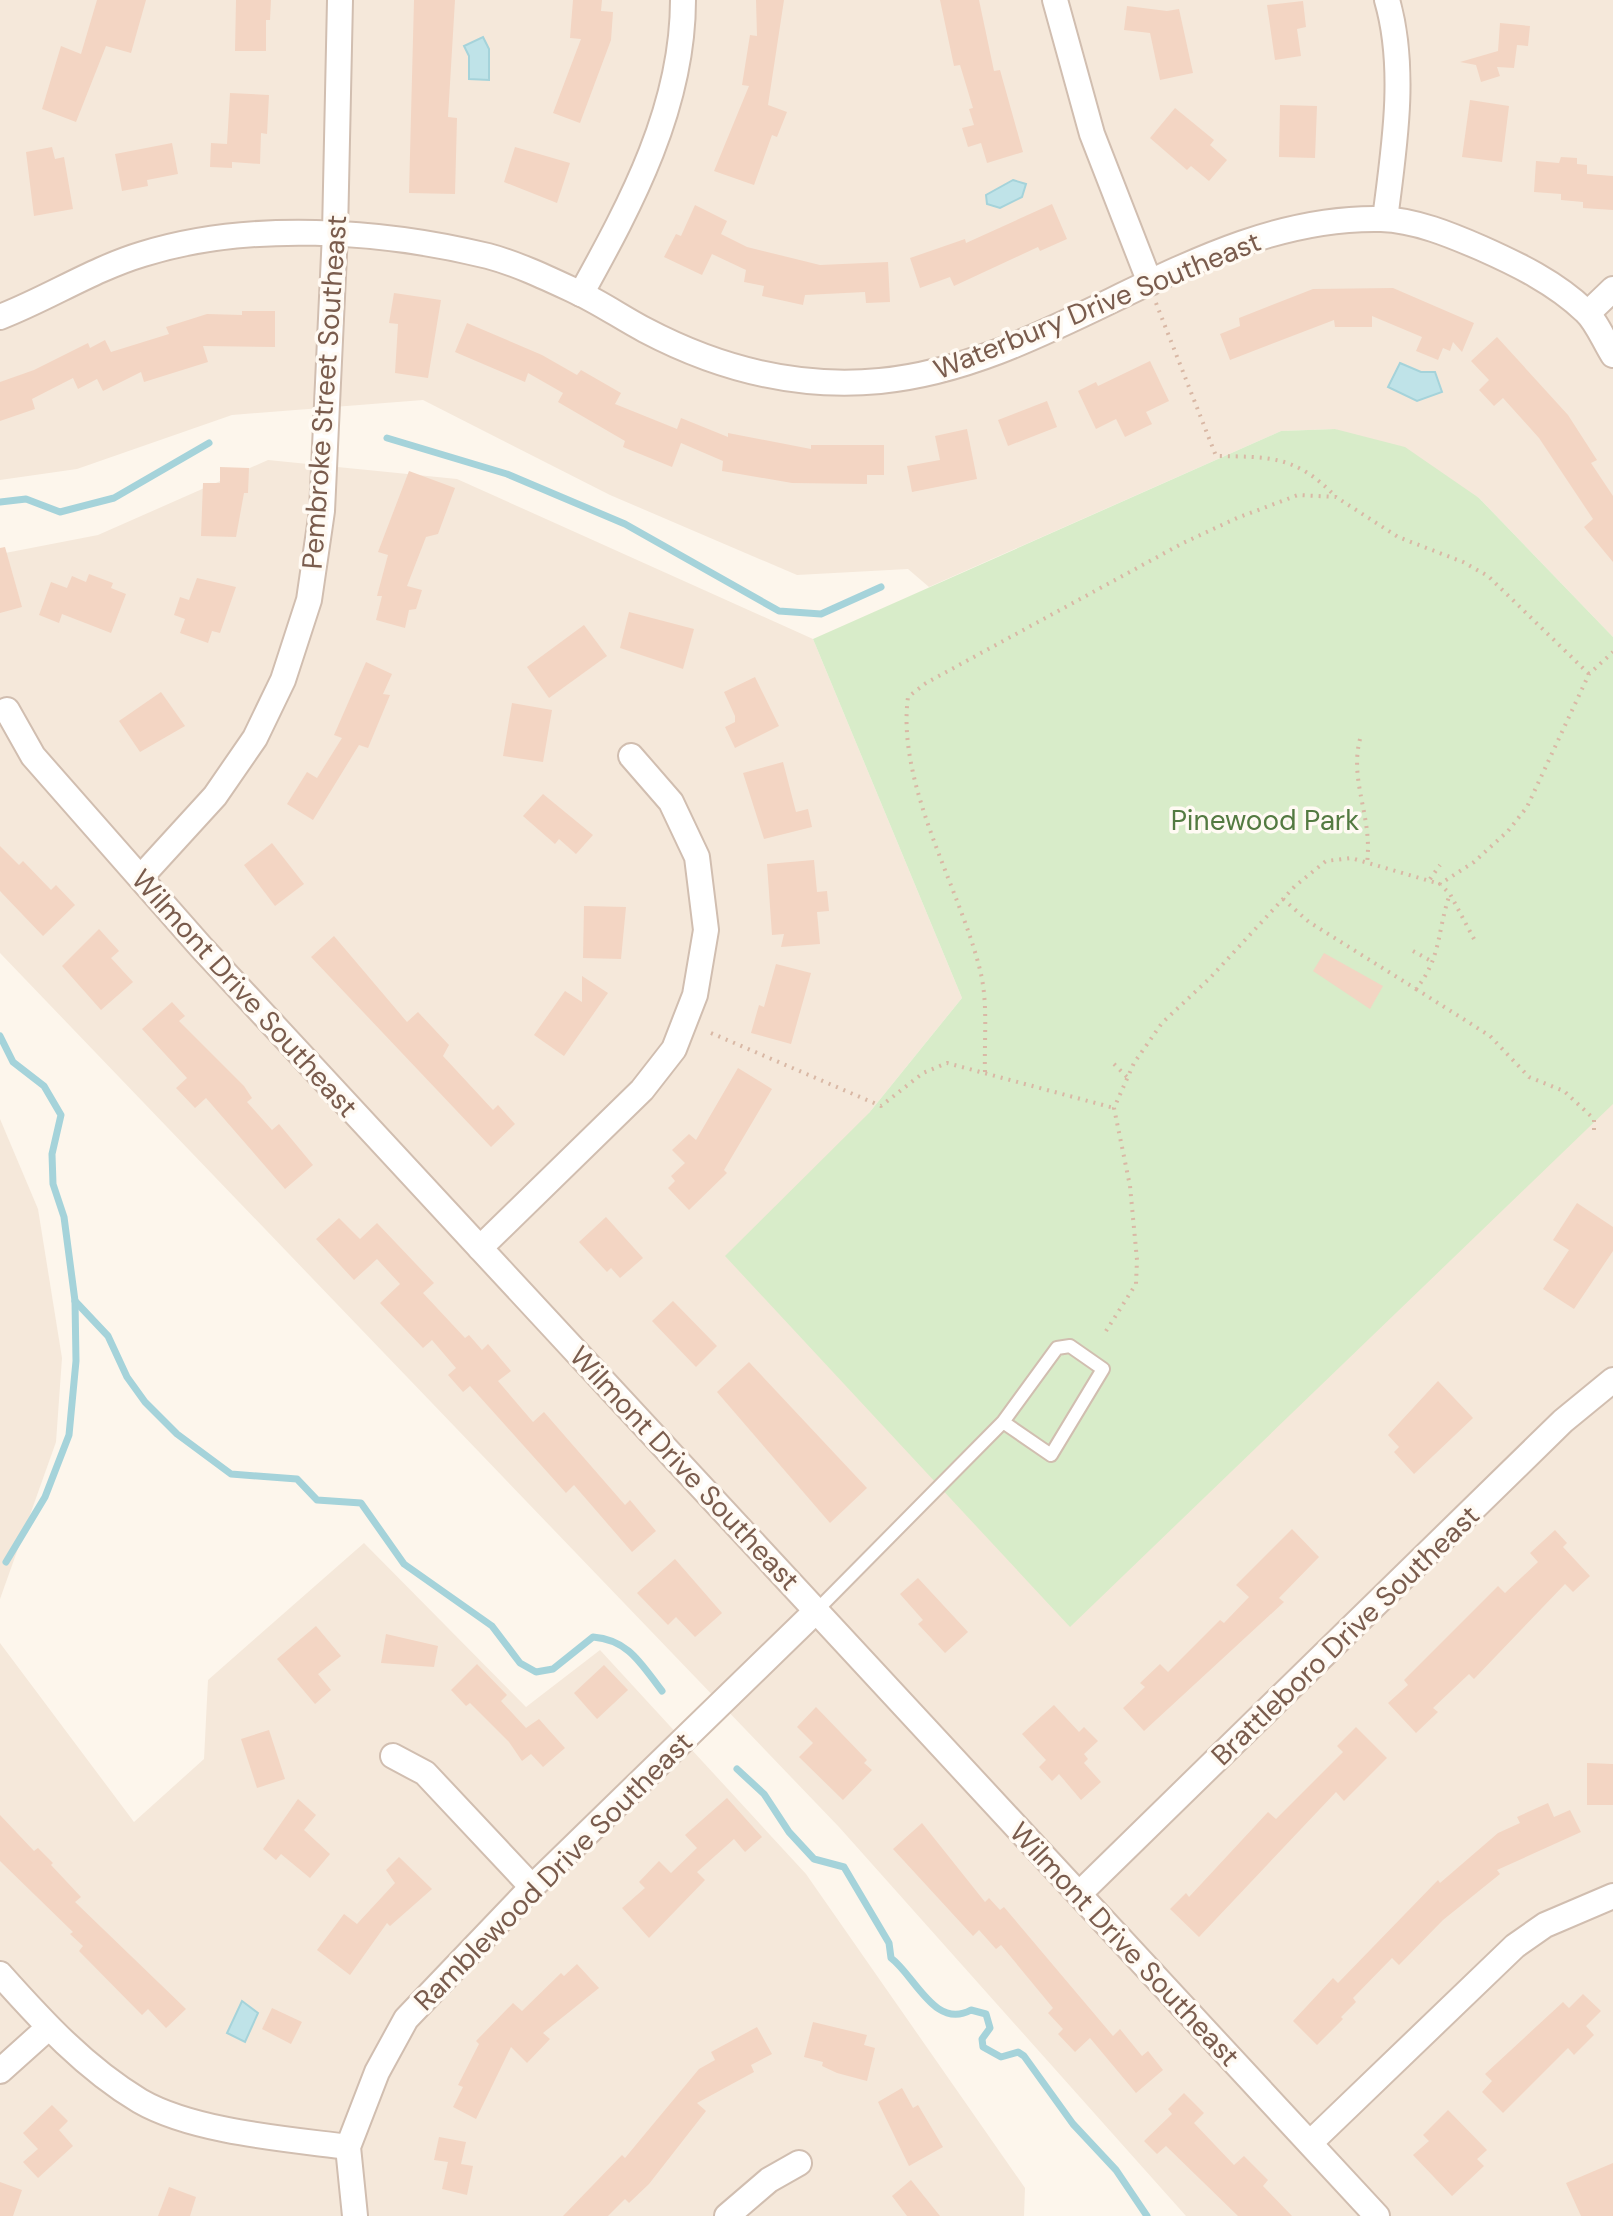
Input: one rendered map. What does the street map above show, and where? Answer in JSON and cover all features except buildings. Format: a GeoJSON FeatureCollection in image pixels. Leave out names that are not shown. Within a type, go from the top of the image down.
{"type":"FeatureCollection","features":[{"type":"Feature","properties":{"kind":"street","name":"Pembroke Street Southeast"},"geometry":{"type":"LineString","coordinates":[[141,877],[215,796],[255,738],[283,680],[309,600],[322,511],[335,233],[340,0]]}},
{"type":"Feature","properties":{"kind":"street"},"geometry":{"type":"LineString","coordinates":[[581,294],[636,192],[676,83],[683,0]]}},
{"type":"Feature","properties":{"kind":"street"},"geometry":{"type":"LineString","coordinates":[[1055,0],[1092,134],[1150,283]]}},
{"type":"Feature","properties":{"kind":"street"},"geometry":{"type":"LineString","coordinates":[[1385,219],[1397,70],[1395,27],[1387,0]]}},
{"type":"Feature","properties":{"kind":"street","name":"Waterbury Drive Southeast"},"geometry":{"type":"LineString","coordinates":[[3,307],[144,253],[227,237],[335,233],[418,243],[490,257],[581,294],[645,330],[721,364],[820,384],[922,376],[1021,342],[1255,239],[1327,223],[1385,219],[1444,233],[1547,281],[1588,313],[1613,355]]}},
{"type":"Feature","properties":{"kind":"street"},"geometry":{"type":"LineString","coordinates":[[1588,313],[1613,289]]}},
{"type":"Feature","properties":{"kind":"street","name":"Wilmont Drive Southeast"},"geometry":{"type":"LineString","coordinates":[[7,710],[33,756],[201,947],[1377,2216]]}},
{"type":"Feature","properties":{"kind":"street"},"geometry":{"type":"LineString","coordinates":[[480,1248],[642,1090],[674,1049],[695,995],[706,930],[697,857],[671,802],[631,756]]}},
{"type":"Feature","properties":{"kind":"street","name":"Brattleboro Drive Southeast"},"geometry":{"type":"LineString","coordinates":[[1079,1894],[1563,1421],[1613,1380]]}},
{"type":"Feature","properties":{"kind":"street","name":"Ramblewood Drive Southeast"},"geometry":{"type":"LineString","coordinates":[[355,2216],[348,2147],[377,2072],[406,2019],[532,1887],[817,1610]]}},
{"type":"Feature","properties":{"kind":"street"},"geometry":{"type":"LineString","coordinates":[[393,1756],[425,1773],[532,1887]]}},
{"type":"Feature","properties":{"kind":"street"},"geometry":{"type":"LineString","coordinates":[[1310,2143],[1515,1946],[1545,1925],[1613,1896]]}},
{"type":"Feature","properties":{"kind":"street"},"geometry":{"type":"LineString","coordinates":[[0,1974],[48,2028],[93,2069],[142,2102],[210,2126],[348,2147]]}},
{"type":"Feature","properties":{"kind":"street"},"geometry":{"type":"LineString","coordinates":[[0,2071],[48,2028]]}},
{"type":"Feature","properties":{"kind":"street"},"geometry":{"type":"LineString","coordinates":[[727,2216],[769,2180],[799,2163]]}},
{"type":"Feature","properties":{"kind":"lane"},"geometry":{"type":"LineString","coordinates":[[817,1610],[1003,1422],[1057,1348],[1070,1346],[1103,1369],[1051,1455],[1003,1422]]}},
{"type":"Feature","properties":{"kind":"path"},"geometry":{"type":"LineString","coordinates":[[1150,283],[1216,456],[1254,455],[1284,460],[1309,473],[1336,497],[1398,537],[1463,562],[1488,576],[1541,624],[1589,674]]}},
{"type":"Feature","properties":{"kind":"path"},"geometry":{"type":"LineString","coordinates":[[985,1072],[981,976],[912,764],[905,724],[908,697],[948,669],[1183,543],[1298,495],[1336,497]]}},
{"type":"Feature","properties":{"kind":"path"},"geometry":{"type":"LineString","coordinates":[[1440,884],[1474,862],[1508,831],[1527,807],[1589,674],[1613,652]]}},
{"type":"Feature","properties":{"kind":"path"},"geometry":{"type":"LineString","coordinates":[[1360,739],[1355,759],[1371,836],[1367,863]]}},
{"type":"Feature","properties":{"kind":"path"},"geometry":{"type":"LineString","coordinates":[[1106,1331],[1136,1284],[1137,1235],[1114,1108],[1128,1078],[1162,1023],[1210,978],[1283,899],[1326,861],[1339,857],[1440,884],[1450,894],[1474,939]]}},
{"type":"Feature","properties":{"kind":"path"},"geometry":{"type":"LineString","coordinates":[[1430,879],[1440,865]]}},
{"type":"Feature","properties":{"kind":"path"},"geometry":{"type":"LineString","coordinates":[[1416,989],[1433,962],[1450,894]]}},
{"type":"Feature","properties":{"kind":"path"},"geometry":{"type":"LineString","coordinates":[[1283,899],[1309,922],[1490,1036],[1529,1077],[1564,1091],[1594,1119],[1594,1131]]}},
{"type":"Feature","properties":{"kind":"path"},"geometry":{"type":"LineString","coordinates":[[1413,951],[1433,962]]}},
{"type":"Feature","properties":{"kind":"path"},"geometry":{"type":"LineString","coordinates":[[711,1033],[881,1106],[923,1073],[947,1063],[1114,1108]]}},
{"type":"Feature","properties":{"kind":"path"},"geometry":{"type":"LineString","coordinates":[[1114,1064],[1128,1078]]}},
{"type":"Feature","properties":{"kind":"shaded area"},"geometry":{"type":"Polygon","coordinates":[[[0,0],[1613,0],[1613,637],[1479,498],[1335,429],[1281,431],[929,587],[908,569],[797,575],[610,495],[423,400],[232,415],[77,469],[0,480],[0,0]]]}},
{"type":"Feature","properties":{"kind":"shaded area"},"geometry":{"type":"Polygon","coordinates":[[[268,460],[457,479],[813,639],[962,998],[869,1113],[1613,1098],[1613,2216],[1186,2216],[839,1827],[0,953],[0,554],[98,535],[268,460]]]}},
{"type":"Feature","properties":{"kind":"shaded area"},"geometry":{"type":"Polygon","coordinates":[[[0,1119],[38,1209],[62,1358],[56,1442],[0,1599],[0,1119]]]}},
{"type":"Feature","properties":{"kind":"shaded area"},"geometry":{"type":"Polygon","coordinates":[[[364,1543],[526,1707],[600,1650],[806,1874],[1025,2188],[1024,2216],[0,2216],[0,1643],[134,1822],[204,1759],[208,1680],[364,1543]]]}},
{"type":"Feature","properties":{"kind":"green space","name":"Pinewood Park"},"geometry":{"type":"Polygon","coordinates":[[[1335,429],[1405,447],[1479,498],[1613,637],[1613,1104],[1070,1627],[725,1256],[869,1113],[962,998],[813,639],[1281,431],[1335,429]]]}},
{"type":"Feature","properties":{"kind":"water"},"geometry":{"type":"Polygon","coordinates":[[[483,37],[489,49],[489,80],[469,79],[469,56],[464,46],[483,37]]]}},
{"type":"Feature","properties":{"kind":"water"},"geometry":{"type":"Polygon","coordinates":[[[1013,180],[1026,184],[1022,197],[1000,208],[987,204],[986,195],[1013,180]]]}},
{"type":"Feature","properties":{"kind":"water"},"geometry":{"type":"Polygon","coordinates":[[[1400,363],[1421,372],[1435,372],[1442,392],[1417,401],[1388,387],[1400,363]]]}},
{"type":"Feature","properties":{"kind":"water"},"geometry":{"type":"Polygon","coordinates":[[[242,2001],[258,2013],[245,2042],[227,2033],[242,2001]]]}},
{"type":"Feature","properties":{"kind":"waterway"},"geometry":{"type":"LineString","coordinates":[[387,438],[507,474],[625,524],[779,611],[821,614],[881,587]]}},
{"type":"Feature","properties":{"kind":"waterway"},"geometry":{"type":"LineString","coordinates":[[0,502],[26,499],[60,512],[114,498],[209,443]]}},
{"type":"Feature","properties":{"kind":"waterway"},"geometry":{"type":"LineString","coordinates":[[0,1036],[13,1062],[44,1086],[61,1115],[52,1154],[53,1184],[64,1217],[75,1301],[76,1361],[69,1435],[45,1497],[6,1562]]}},
{"type":"Feature","properties":{"kind":"waterway"},"geometry":{"type":"LineString","coordinates":[[75,1301],[108,1336],[127,1377],[145,1402],[177,1434],[231,1474],[297,1479],[317,1500],[361,1503],[404,1564],[492,1626],[520,1663],[536,1672],[553,1669],[593,1637],[625,1648],[662,1691]]}},
{"type":"Feature","properties":{"kind":"waterway"},"geometry":{"type":"LineString","coordinates":[[737,1769],[764,1794],[789,1832],[814,1859],[844,1867],[889,1943],[891,1958],[926,1998],[947,2013],[971,2010],[986,2014],[990,2028],[982,2039],[983,2047],[1001,2057],[1018,2052],[1024,2056],[1073,2124],[1116,2170],[1147,2216]]}}]}
